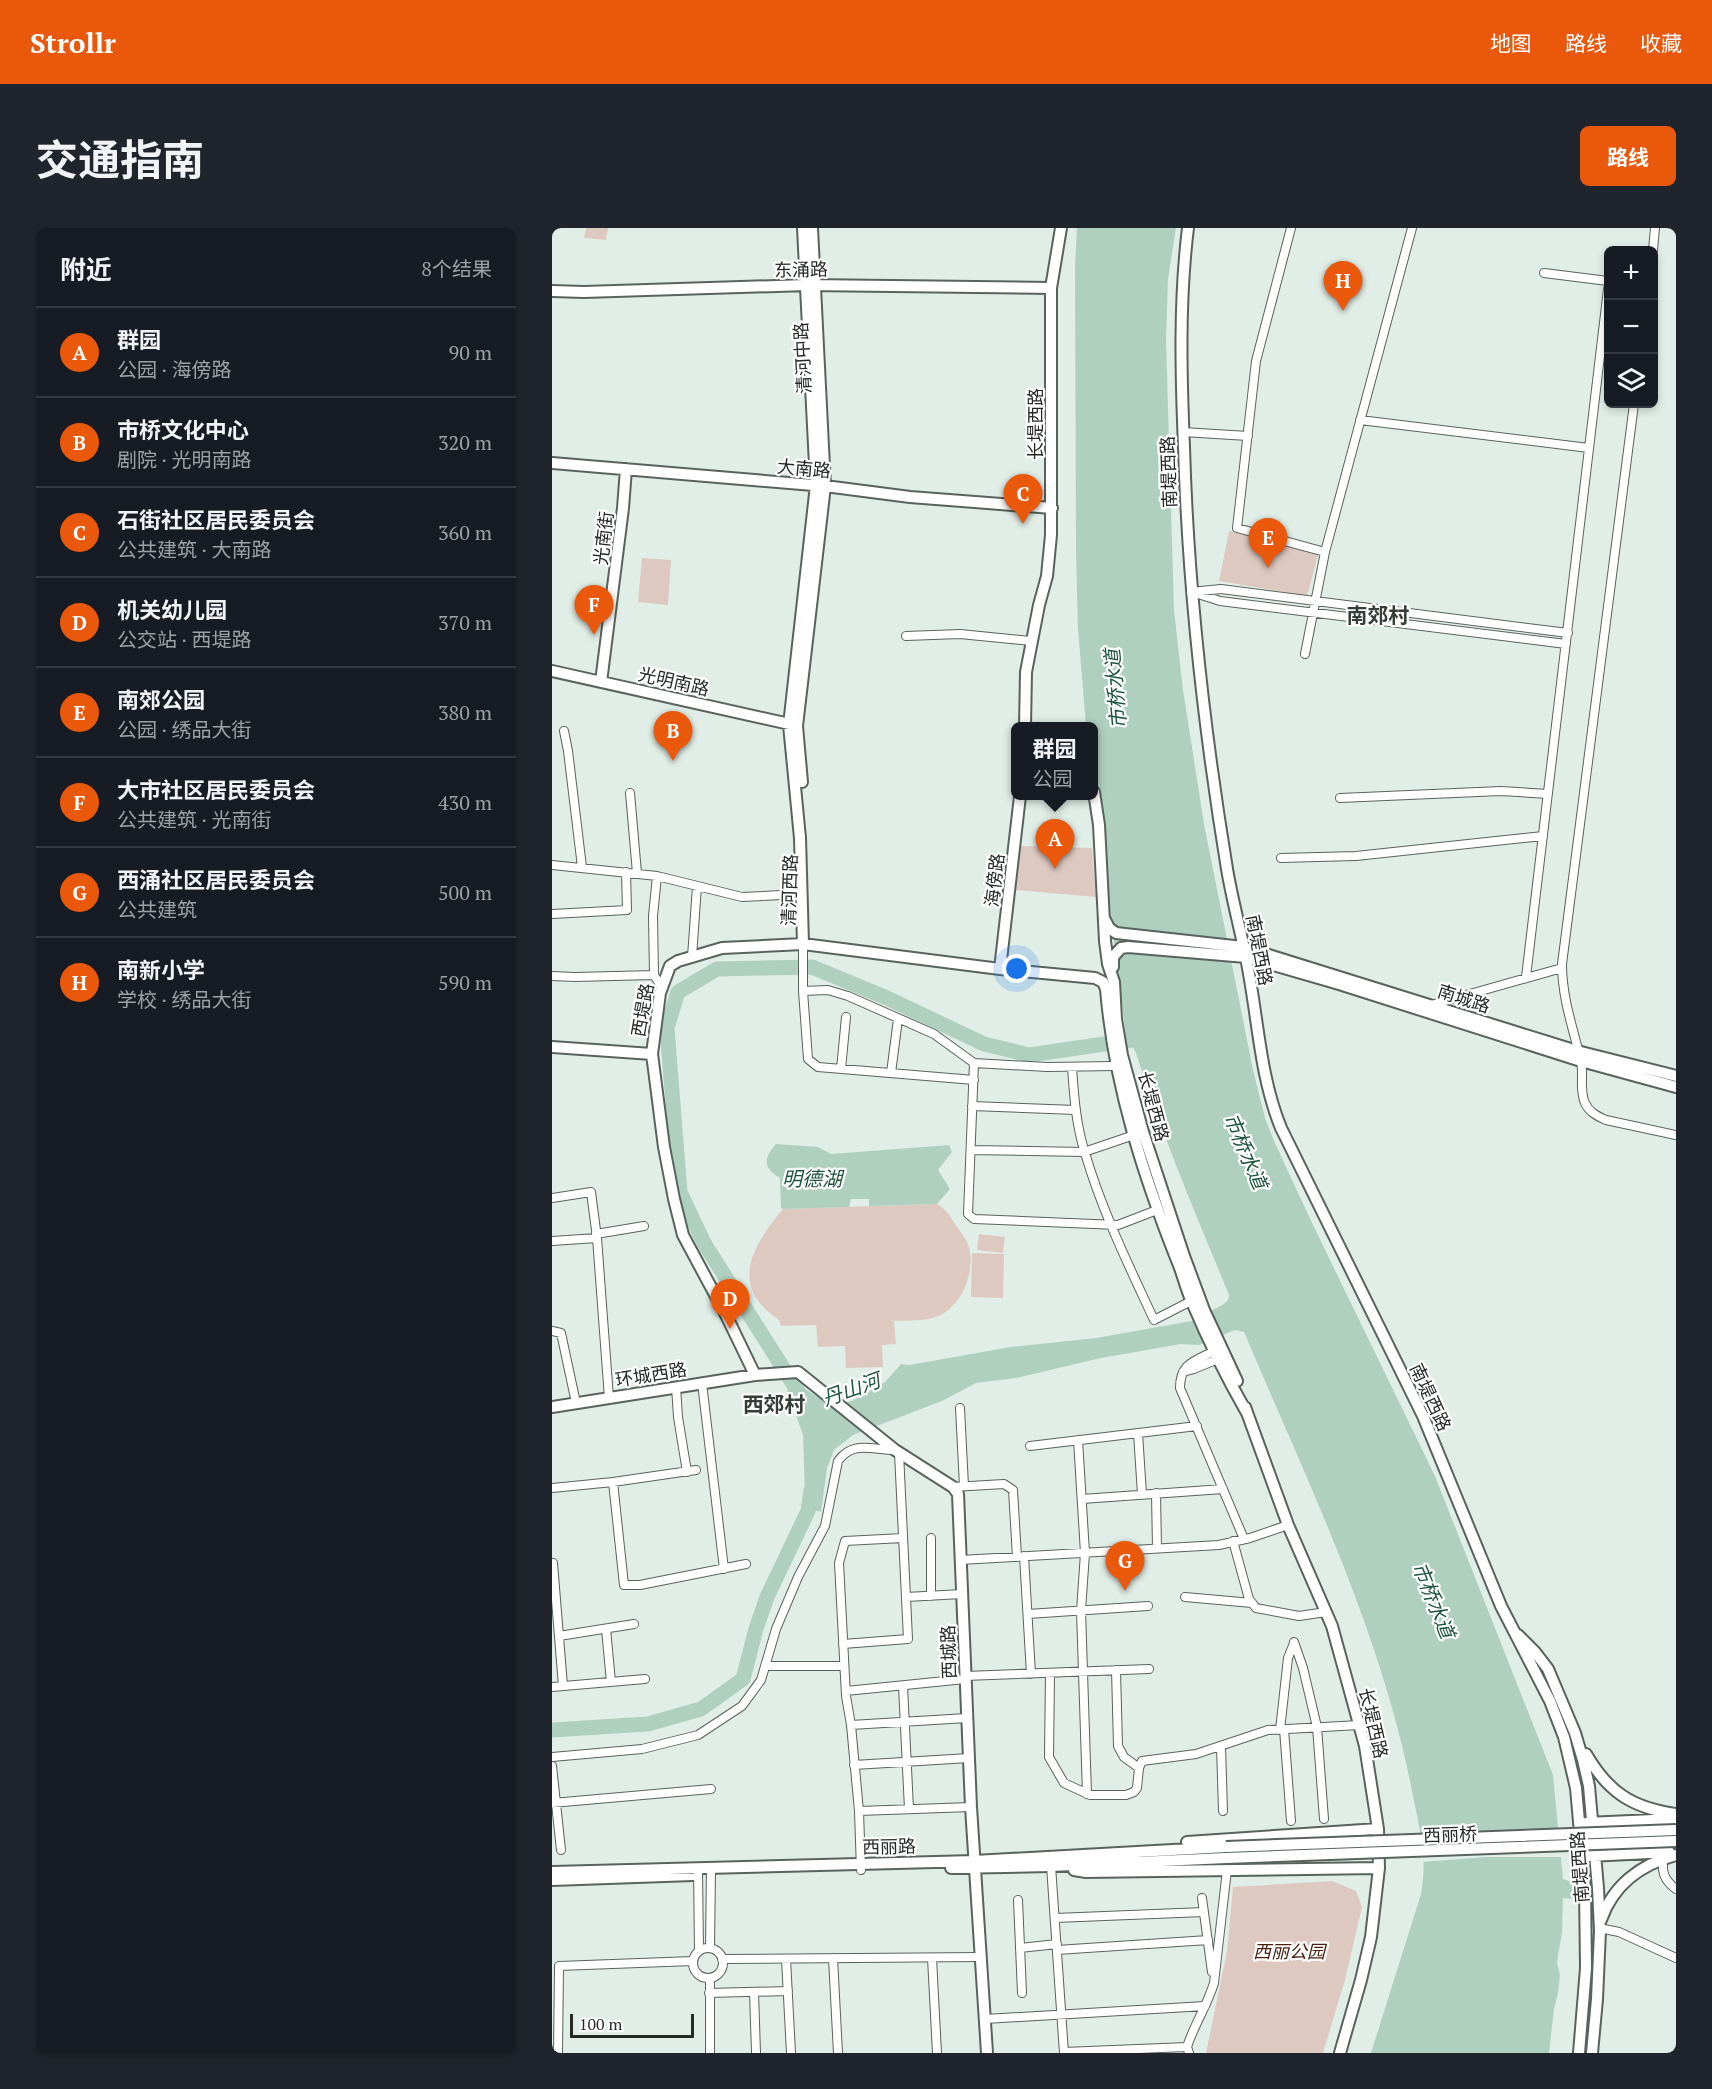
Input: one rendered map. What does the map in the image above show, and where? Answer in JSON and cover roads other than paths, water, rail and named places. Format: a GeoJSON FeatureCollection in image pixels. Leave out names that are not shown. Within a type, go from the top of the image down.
{"type":"FeatureCollection","features":[{"type":"Feature","properties":{"kind":"street","name":"清河中路"},"geometry":{"type":"LineString","coordinates":[[803,228],[811,285]]}},
{"type":"Feature","properties":{"kind":"street","name":"清河中路"},"geometry":{"type":"LineString","coordinates":[[812,228],[811,285],[821,485]]}},
{"type":"Feature","properties":{"kind":"street","name":"长堤西路"},"geometry":{"type":"LineString","coordinates":[[1025,722],[1026,672],[1047,576],[1052,508],[1051,288],[1061,228]]}},
{"type":"Feature","properties":{"kind":"street","name":"南堤西路"},"geometry":{"type":"LineString","coordinates":[[1188,228],[1182,300],[1183,432],[1191,592],[1217,803],[1227,871],[1238,921],[1238,948],[1266,1083],[1273,1108],[1423,1416],[1511,1629],[1550,1701],[1564,1737],[1576,1788],[1587,1931],[1579,2053]]}},
{"type":"Feature","properties":{"kind":"street"},"geometry":{"type":"LineString","coordinates":[[1291,228],[1256,361],[1237,528],[1325,552]]}},
{"type":"Feature","properties":{"kind":"street"},"geometry":{"type":"LineString","coordinates":[[1305,654],[1325,552],[1412,228]]}},
{"type":"Feature","properties":{"kind":"street"},"geometry":{"type":"LineString","coordinates":[[1653,246],[1655,228]]}},
{"type":"Feature","properties":{"kind":"street"},"geometry":{"type":"LineString","coordinates":[[1544,273],[1604,280]]}},
{"type":"Feature","properties":{"kind":"street","name":"东涌路"},"geometry":{"type":"LineString","coordinates":[[552,291],[592,292],[811,285],[1051,288]]}},
{"type":"Feature","properties":{"kind":"street"},"geometry":{"type":"LineString","coordinates":[[1526,977],[1607,300]]}},
{"type":"Feature","properties":{"kind":"street"},"geometry":{"type":"LineString","coordinates":[[1633,408],[1562,968],[1563,991],[1579,1056],[1584,1101],[1588,1109],[1596,1116],[1606,1120],[1676,1135]]}},
{"type":"Feature","properties":{"kind":"street"},"geometry":{"type":"LineString","coordinates":[[1360,420],[1590,448]]}},
{"type":"Feature","properties":{"kind":"street"},"geometry":{"type":"LineString","coordinates":[[1183,432],[1248,436]]}},
{"type":"Feature","properties":{"kind":"street","name":"大南路"},"geometry":{"type":"LineString","coordinates":[[552,463],[821,485],[910,497],[1052,508]]}},
{"type":"Feature","properties":{"kind":"street","name":"光南街"},"geometry":{"type":"LineString","coordinates":[[601,682],[626,470]]}},
{"type":"Feature","properties":{"kind":"street","name":"清河西路"},"geometry":{"type":"LineString","coordinates":[[803,944],[800,838],[793,725],[821,485]]}},
{"type":"Feature","properties":{"kind":"street"},"geometry":{"type":"LineString","coordinates":[[1191,592],[1221,589],[1568,633]]}},
{"type":"Feature","properties":{"kind":"street"},"geometry":{"type":"LineString","coordinates":[[1191,592],[1220,601],[1566,644]]}},
{"type":"Feature","properties":{"kind":"street"},"geometry":{"type":"LineString","coordinates":[[906,636],[960,634],[1031,641]]}},
{"type":"Feature","properties":{"kind":"street","name":"光明南路"},"geometry":{"type":"LineString","coordinates":[[552,671],[793,725]]}},
{"type":"Feature","properties":{"kind":"street","name":"清河西路"},"geometry":{"type":"LineString","coordinates":[[793,725],[806,840],[807,894],[803,944]]}},
{"type":"Feature","properties":{"kind":"street"},"geometry":{"type":"LineString","coordinates":[[564,731],[582,867]]}},
{"type":"Feature","properties":{"kind":"street"},"geometry":{"type":"LineString","coordinates":[[1340,798],[1501,791],[1548,794]]}},
{"type":"Feature","properties":{"kind":"street"},"geometry":{"type":"LineString","coordinates":[[630,793],[637,873]]}},
{"type":"Feature","properties":{"kind":"street","name":"海傍路"},"geometry":{"type":"LineString","coordinates":[[1000,969],[1019,800]]}},
{"type":"Feature","properties":{"kind":"street"},"geometry":{"type":"LineString","coordinates":[[1095,800],[1099,825],[1104,920],[1111,959]]}},
{"type":"Feature","properties":{"kind":"street"},"geometry":{"type":"LineString","coordinates":[[1281,858],[1356,856],[1543,836]]}},
{"type":"Feature","properties":{"kind":"street"},"geometry":{"type":"LineString","coordinates":[[552,865],[657,876],[742,897],[802,894]]}},
{"type":"Feature","properties":{"kind":"street"},"geometry":{"type":"LineString","coordinates":[[552,914],[627,910],[626,872]]}},
{"type":"Feature","properties":{"kind":"street"},"geometry":{"type":"LineString","coordinates":[[657,876],[653,916],[654,975],[662,986]]}},
{"type":"Feature","properties":{"kind":"street"},"geometry":{"type":"LineString","coordinates":[[692,957],[697,886]]}},
{"type":"Feature","properties":{"kind":"street"},"geometry":{"type":"LineString","coordinates":[[1104,920],[1116,933],[1238,948]]}},
{"type":"Feature","properties":{"kind":"street"},"geometry":{"type":"LineString","coordinates":[[1238,921],[1235,931],[1238,948]]}},
{"type":"Feature","properties":{"kind":"street"},"geometry":{"type":"LineString","coordinates":[[803,944],[803,992],[808,1059],[818,1067],[974,1080]]}},
{"type":"Feature","properties":{"kind":"street","name":"西堤路"},"geometry":{"type":"LineString","coordinates":[[755,1375],[683,1235],[664,1147],[652,1054],[662,986],[670,966],[722,948],[803,944],[1090,978]]}},
{"type":"Feature","properties":{"kind":"street"},"geometry":{"type":"LineString","coordinates":[[1090,978],[1104,970],[1121,948],[1238,948]]}},
{"type":"Feature","properties":{"kind":"street","name":"南城路"},"geometry":{"type":"LineString","coordinates":[[1238,948],[1431,1005],[1579,1056],[1676,1076]]}},
{"type":"Feature","properties":{"kind":"street","name":"南城路"},"geometry":{"type":"LineString","coordinates":[[1238,948],[1371,994],[1676,1087]]}},
{"type":"Feature","properties":{"kind":"street","name":"长堤西路"},"geometry":{"type":"LineString","coordinates":[[1111,959],[1114,982],[1112,1020]]}},
{"type":"Feature","properties":{"kind":"street"},"geometry":{"type":"LineString","coordinates":[[1431,1005],[1562,968]]}},
{"type":"Feature","properties":{"kind":"street"},"geometry":{"type":"LineString","coordinates":[[552,976],[654,975]]}},
{"type":"Feature","properties":{"kind":"street","name":"长堤西路"},"geometry":{"type":"LineString","coordinates":[[1090,978],[1099,979],[1105,985],[1117,1059],[1156,1210],[1216,1350],[1247,1413],[1288,1525],[1332,1626],[1365,1746],[1378,1829],[1379,1868],[1371,1937],[1340,2053]]}},
{"type":"Feature","properties":{"kind":"street"},"geometry":{"type":"LineString","coordinates":[[803,992],[828,990],[848,996],[934,1034],[974,1063],[1072,1066],[1117,1059]]}},
{"type":"Feature","properties":{"kind":"street"},"geometry":{"type":"LineString","coordinates":[[841,1069],[846,1017]]}},
{"type":"Feature","properties":{"kind":"street"},"geometry":{"type":"LineString","coordinates":[[891,1073],[898,1019]]}},
{"type":"Feature","properties":{"kind":"street"},"geometry":{"type":"LineString","coordinates":[[552,1047],[652,1054]]}},
{"type":"Feature","properties":{"kind":"street"},"geometry":{"type":"LineString","coordinates":[[974,1063],[968,1214],[974,1219],[1118,1226],[1156,1210]]}},
{"type":"Feature","properties":{"kind":"street"},"geometry":{"type":"LineString","coordinates":[[1072,1066],[1076,1110],[1084,1152],[1110,1225],[1154,1320],[1195,1299]]}},
{"type":"Feature","properties":{"kind":"street"},"geometry":{"type":"LineString","coordinates":[[972,1106],[1076,1110]]}},
{"type":"Feature","properties":{"kind":"street","name":"长堤西路"},"geometry":{"type":"LineString","coordinates":[[1138,1134],[1195,1299]]}},
{"type":"Feature","properties":{"kind":"street"},"geometry":{"type":"LineString","coordinates":[[970,1150],[1084,1152],[1138,1134]]}},
{"type":"Feature","properties":{"kind":"street"},"geometry":{"type":"LineString","coordinates":[[552,1198],[591,1192],[609,1398]]}},
{"type":"Feature","properties":{"kind":"street"},"geometry":{"type":"LineString","coordinates":[[552,1241],[596,1236],[644,1226]]}},
{"type":"Feature","properties":{"kind":"street"},"geometry":{"type":"LineString","coordinates":[[552,1331],[561,1333],[576,1403]]}},
{"type":"Feature","properties":{"kind":"street"},"geometry":{"type":"LineString","coordinates":[[1216,1350],[1188,1365],[1183,1372],[1180,1388],[1244,1539]]}},
{"type":"Feature","properties":{"kind":"street"},"geometry":{"type":"LineString","coordinates":[[755,1375],[798,1372],[897,1452],[958,1487],[1004,1484],[1013,1490],[1028,1614],[1031,1674]]}},
{"type":"Feature","properties":{"kind":"street","name":"环城西路"},"geometry":{"type":"LineString","coordinates":[[552,1407],[755,1375]]}},
{"type":"Feature","properties":{"kind":"street"},"geometry":{"type":"LineString","coordinates":[[702,1383],[724,1569]]}},
{"type":"Feature","properties":{"kind":"street"},"geometry":{"type":"LineString","coordinates":[[676,1387],[678,1417],[687,1472]]}},
{"type":"Feature","properties":{"kind":"street"},"geometry":{"type":"LineString","coordinates":[[958,1487],[960,1408]]}},
{"type":"Feature","properties":{"kind":"street"},"geometry":{"type":"LineString","coordinates":[[1030,1446],[1197,1426]]}},
{"type":"Feature","properties":{"kind":"street"},"geometry":{"type":"LineString","coordinates":[[1138,1433],[1142,1494]]}},
{"type":"Feature","properties":{"kind":"street"},"geometry":{"type":"LineString","coordinates":[[1078,1440],[1084,1553],[1081,1611],[1086,1794]]}},
{"type":"Feature","properties":{"kind":"street"},"geometry":{"type":"LineString","coordinates":[[552,1757],[642,1749],[698,1735],[742,1706],[761,1680],[777,1629],[798,1577],[825,1526],[838,1461],[844,1452],[855,1448],[897,1452]]}},
{"type":"Feature","properties":{"kind":"street"},"geometry":{"type":"LineString","coordinates":[[843,1644],[908,1639],[897,1452]]}},
{"type":"Feature","properties":{"kind":"street"},"geometry":{"type":"LineString","coordinates":[[552,1488],[696,1470]]}},
{"type":"Feature","properties":{"kind":"street"},"geometry":{"type":"LineString","coordinates":[[613,1482],[624,1585],[640,1585],[746,1564]]}},
{"type":"Feature","properties":{"kind":"street","name":"西城路"},"geometry":{"type":"LineString","coordinates":[[958,1487],[970,1807],[987,2053]]}},
{"type":"Feature","properties":{"kind":"street"},"geometry":{"type":"LineString","coordinates":[[1082,1498],[1223,1489]]}},
{"type":"Feature","properties":{"kind":"street"},"geometry":{"type":"LineString","coordinates":[[1156,1493],[1157,1548]]}},
{"type":"Feature","properties":{"kind":"street"},"geometry":{"type":"LineString","coordinates":[[960,1560],[1219,1545],[1288,1525]]}},
{"type":"Feature","properties":{"kind":"street"},"geometry":{"type":"LineString","coordinates":[[861,1867],[859,1811],[844,1666],[839,1563],[844,1541],[903,1538]]}},
{"type":"Feature","properties":{"kind":"street"},"geometry":{"type":"LineString","coordinates":[[931,1538],[931,1596]]}},
{"type":"Feature","properties":{"kind":"street"},"geometry":{"type":"LineString","coordinates":[[1233,1542],[1252,1603],[1256,1608],[1299,1616],[1326,1612]]}},
{"type":"Feature","properties":{"kind":"street"},"geometry":{"type":"LineString","coordinates":[[553,1563],[559,1636],[556,1649],[563,1686]]}},
{"type":"Feature","properties":{"kind":"street"},"geometry":{"type":"LineString","coordinates":[[906,1597],[962,1594]]}},
{"type":"Feature","properties":{"kind":"street"},"geometry":{"type":"LineString","coordinates":[[1185,1597],[1252,1603]]}},
{"type":"Feature","properties":{"kind":"street"},"geometry":{"type":"LineString","coordinates":[[1028,1614],[1148,1606]]}},
{"type":"Feature","properties":{"kind":"street"},"geometry":{"type":"LineString","coordinates":[[559,1636],[634,1624]]}},
{"type":"Feature","properties":{"kind":"street"},"geometry":{"type":"LineString","coordinates":[[606,1629],[611,1682]]}},
{"type":"Feature","properties":{"kind":"street","name":"南堤西路"},"geometry":{"type":"LineString","coordinates":[[1511,1629],[1535,1652],[1548,1669],[1575,1735],[1589,1786],[1599,1928],[1598,1989],[1592,2053]]}},
{"type":"Feature","properties":{"kind":"street"},"geometry":{"type":"LineString","coordinates":[[1291,1821],[1282,1730],[1288,1658],[1294,1642],[1303,1668],[1317,1728],[1324,1819]]}},
{"type":"Feature","properties":{"kind":"street"},"geometry":{"type":"LineString","coordinates":[[765,1666],[844,1666]]}},
{"type":"Feature","properties":{"kind":"street"},"geometry":{"type":"LineString","coordinates":[[846,1691],[965,1677],[1149,1669]]}},
{"type":"Feature","properties":{"kind":"street"},"geometry":{"type":"LineString","coordinates":[[1116,1670],[1118,1746],[1124,1757],[1139,1768]]}},
{"type":"Feature","properties":{"kind":"street"},"geometry":{"type":"LineString","coordinates":[[1050,1673],[1049,1756],[1064,1783],[1086,1794],[1126,1795],[1134,1792],[1137,1788],[1142,1761],[1196,1754],[1268,1730],[1359,1725]]}},
{"type":"Feature","properties":{"kind":"street"},"geometry":{"type":"LineString","coordinates":[[552,1686],[645,1679]]}},
{"type":"Feature","properties":{"kind":"street"},"geometry":{"type":"LineString","coordinates":[[903,1686],[909,1809]]}},
{"type":"Feature","properties":{"kind":"street"},"geometry":{"type":"LineString","coordinates":[[851,1725],[967,1718]]}},
{"type":"Feature","properties":{"kind":"street"},"geometry":{"type":"LineString","coordinates":[[1575,1735],[1598,1775],[1618,1794],[1646,1808],[1676,1814]]}},
{"type":"Feature","properties":{"kind":"street"},"geometry":{"type":"LineString","coordinates":[[1221,1746],[1223,1811]]}},
{"type":"Feature","properties":{"kind":"street"},"geometry":{"type":"LineString","coordinates":[[854,1765],[969,1758]]}},
{"type":"Feature","properties":{"kind":"street"},"geometry":{"type":"LineString","coordinates":[[552,1766],[554,1803],[561,1850]]}},
{"type":"Feature","properties":{"kind":"street"},"geometry":{"type":"LineString","coordinates":[[554,1803],[711,1789]]}},
{"type":"Feature","properties":{"kind":"street"},"geometry":{"type":"LineString","coordinates":[[859,1811],[970,1807]]}},
{"type":"Feature","properties":{"kind":"street"},"geometry":{"type":"LineString","coordinates":[[1579,1823],[1676,1818]]}},
{"type":"Feature","properties":{"kind":"street"},"geometry":{"type":"LineString","coordinates":[[1054,1863],[1083,1850],[1378,1829]]}},
{"type":"Feature","properties":{"kind":"street","name":"西丽桥"},"geometry":{"type":"LineString","coordinates":[[1226,1853],[1676,1830]]}},
{"type":"Feature","properties":{"kind":"street","name":"西丽桥"},"geometry":{"type":"LineString","coordinates":[[1226,1853],[1545,1847],[1676,1841]]}},
{"type":"Feature","properties":{"kind":"street","name":"西丽路"},"geometry":{"type":"LineString","coordinates":[[552,1872],[711,1871],[1054,1863],[1226,1853]]}},
{"type":"Feature","properties":{"kind":"street"},"geometry":{"type":"LineString","coordinates":[[1582,1857],[1676,1853]]}},
{"type":"Feature","properties":{"kind":"street"},"geometry":{"type":"LineString","coordinates":[[1676,1853],[1634,1873],[1624,1881],[1608,1904],[1599,1928],[1619,1932],[1676,1958]]}},
{"type":"Feature","properties":{"kind":"street"},"geometry":{"type":"LineString","coordinates":[[1663,1858],[1664,1878],[1676,1888]]}},
{"type":"Feature","properties":{"kind":"street"},"geometry":{"type":"LineString","coordinates":[[1054,1863],[1086,1872],[1379,1868]]}},
{"type":"Feature","properties":{"kind":"street"},"geometry":{"type":"LineString","coordinates":[[1054,1863],[1055,1918],[1064,2052],[1188,2050],[1214,1983],[1227,1870]]}},
{"type":"Feature","properties":{"kind":"street"},"geometry":{"type":"LineString","coordinates":[[1360,1869],[1370,1878],[1376,1891]]}},
{"type":"Feature","properties":{"kind":"street"},"geometry":{"type":"LineString","coordinates":[[698,1871],[699,1951],[693,1961],[694,1969],[699,1975],[710,1978]]}},
{"type":"Feature","properties":{"kind":"street","name":"西丽路"},"geometry":{"type":"LineString","coordinates":[[552,1880],[698,1871]]}},
{"type":"Feature","properties":{"kind":"street"},"geometry":{"type":"LineString","coordinates":[[710,1948],[711,1871]]}},
{"type":"Feature","properties":{"kind":"street"},"geometry":{"type":"LineString","coordinates":[[1202,1898],[1214,1983]]}},
{"type":"Feature","properties":{"kind":"street"},"geometry":{"type":"LineString","coordinates":[[1018,1900],[1022,1993]]}},
{"type":"Feature","properties":{"kind":"street"},"geometry":{"type":"LineString","coordinates":[[1055,1918],[1204,1912]]}},
{"type":"Feature","properties":{"kind":"street"},"geometry":{"type":"LineString","coordinates":[[1020,1948],[1208,1940]]}},
{"type":"Feature","properties":{"kind":"street"},"geometry":{"type":"LineString","coordinates":[[699,1951],[710,1948],[718,1952],[722,1959],[720,1971],[710,1978]]}},
{"type":"Feature","properties":{"kind":"street"},"geometry":{"type":"LineString","coordinates":[[722,1959],[980,1957]]}},
{"type":"Feature","properties":{"kind":"street"},"geometry":{"type":"LineString","coordinates":[[834,1958],[838,2053]]}},
{"type":"Feature","properties":{"kind":"street"},"geometry":{"type":"LineString","coordinates":[[932,1958],[937,2053]]}},
{"type":"Feature","properties":{"kind":"street"},"geometry":{"type":"LineString","coordinates":[[786,1959],[790,2053]]}},
{"type":"Feature","properties":{"kind":"street"},"geometry":{"type":"LineString","coordinates":[[558,2053],[559,1966],[693,1961]]}},
{"type":"Feature","properties":{"kind":"street"},"geometry":{"type":"LineString","coordinates":[[710,1978],[710,2053]]}},
{"type":"Feature","properties":{"kind":"street"},"geometry":{"type":"LineString","coordinates":[[709,1993],[788,1991]]}},
{"type":"Feature","properties":{"kind":"street"},"geometry":{"type":"LineString","coordinates":[[754,1992],[756,2053]]}},
{"type":"Feature","properties":{"kind":"street"},"geometry":{"type":"LineString","coordinates":[[985,2019],[1205,2006]]}},
{"type":"Feature","properties":{"kind":"water","name":"市桥水道"},"geometry":{"type":"Polygon","coordinates":[[[1077,228],[1176,228],[1168,279],[1166,340],[1174,610],[1183,690],[1204,824],[1253,1070],[1265,1118],[1274,1141],[1435,1476],[1553,1775],[1563,1879],[1575,1883],[1573,1897],[1563,1898],[1562,1932],[1557,1962],[1560,1975],[1549,2053],[1371,2053],[1421,1894],[1424,1867],[1420,1830],[1398,1731],[1382,1673],[1362,1615],[1317,1501],[1244,1332],[1235,1330],[1199,1345],[1181,1344],[1101,1358],[1016,1378],[976,1383],[942,1401],[853,1435],[834,1450],[827,1468],[821,1512],[801,1506],[805,1494],[803,1435],[787,1390],[798,1381],[805,1389],[832,1406],[852,1401],[885,1382],[901,1364],[909,1365],[1011,1347],[1096,1338],[1192,1321],[1228,1300],[1229,1295],[1168,1145],[1136,1053],[1132,1045],[1128,1046],[1125,1029],[1096,800],[1098,800],[1098,722],[1086,722],[1078,629],[1075,266],[1077,228]]]}},
{"type":"Feature","properties":{"kind":"water","name":"明德湖"},"geometry":{"type":"Polygon","coordinates":[[[776,1144],[818,1147],[831,1154],[949,1145],[952,1152],[938,1170],[950,1189],[937,1204],[869,1206],[869,1199],[851,1199],[849,1207],[783,1209],[781,1208],[780,1178],[770,1171],[767,1163],[769,1154],[776,1144]]]}},
{"type":"Feature","properties":{"kind":"waterway"},"geometry":{"type":"LineString","coordinates":[[804,1401],[704,1243],[680,1192],[667,1028],[678,992],[717,969],[812,967],[887,998],[984,1044],[1029,1055],[1132,1040],[1144,1032]]}},
{"type":"Feature","properties":{"kind":"waterway","name":"丹山河"},"geometry":{"type":"LineString","coordinates":[[552,1730],[648,1724],[701,1709],[743,1679],[767,1597],[808,1511],[811,1490]]}},
{"type":"Feature","properties":{"kind":"place","name":"南新小学"},"geometry":{"type":"Point","coordinates":[1343,311]}},
{"type":"Feature","properties":{"kind":"place","name":"石街社区居民委员会"},"geometry":{"type":"Point","coordinates":[1023,524]}},
{"type":"Feature","properties":{"kind":"place","name":"南郊公园"},"geometry":{"type":"Point","coordinates":[1268,568]}},
{"type":"Feature","properties":{"kind":"place","name":"大市社区居民委员会"},"geometry":{"type":"Point","coordinates":[594,635]}},
{"type":"Feature","properties":{"kind":"place","name":"市桥文化中心"},"geometry":{"type":"Point","coordinates":[673,761]}},
{"type":"Feature","properties":{"kind":"place","name":"群园"},"geometry":{"type":"Point","coordinates":[1055,869]}},
{"type":"Feature","properties":{"kind":"place","name":"机关幼儿园"},"geometry":{"type":"Point","coordinates":[730,1329]}},
{"type":"Feature","properties":{"kind":"place","name":"西涌社区居民委员会"},"geometry":{"type":"Point","coordinates":[1125,1591]}},
{"type":"Feature","properties":{"kind":"district","name":"南郊村"},"geometry":{"type":"Point","coordinates":[1378,615]}},
{"type":"Feature","properties":{"kind":"district","name":"西郊村"},"geometry":{"type":"Point","coordinates":[774,1404]}},
{"type":"Feature","properties":{"kind":"park label","name":"西丽公园"},"geometry":{"type":"Point","coordinates":[1289,1951]}}]}
